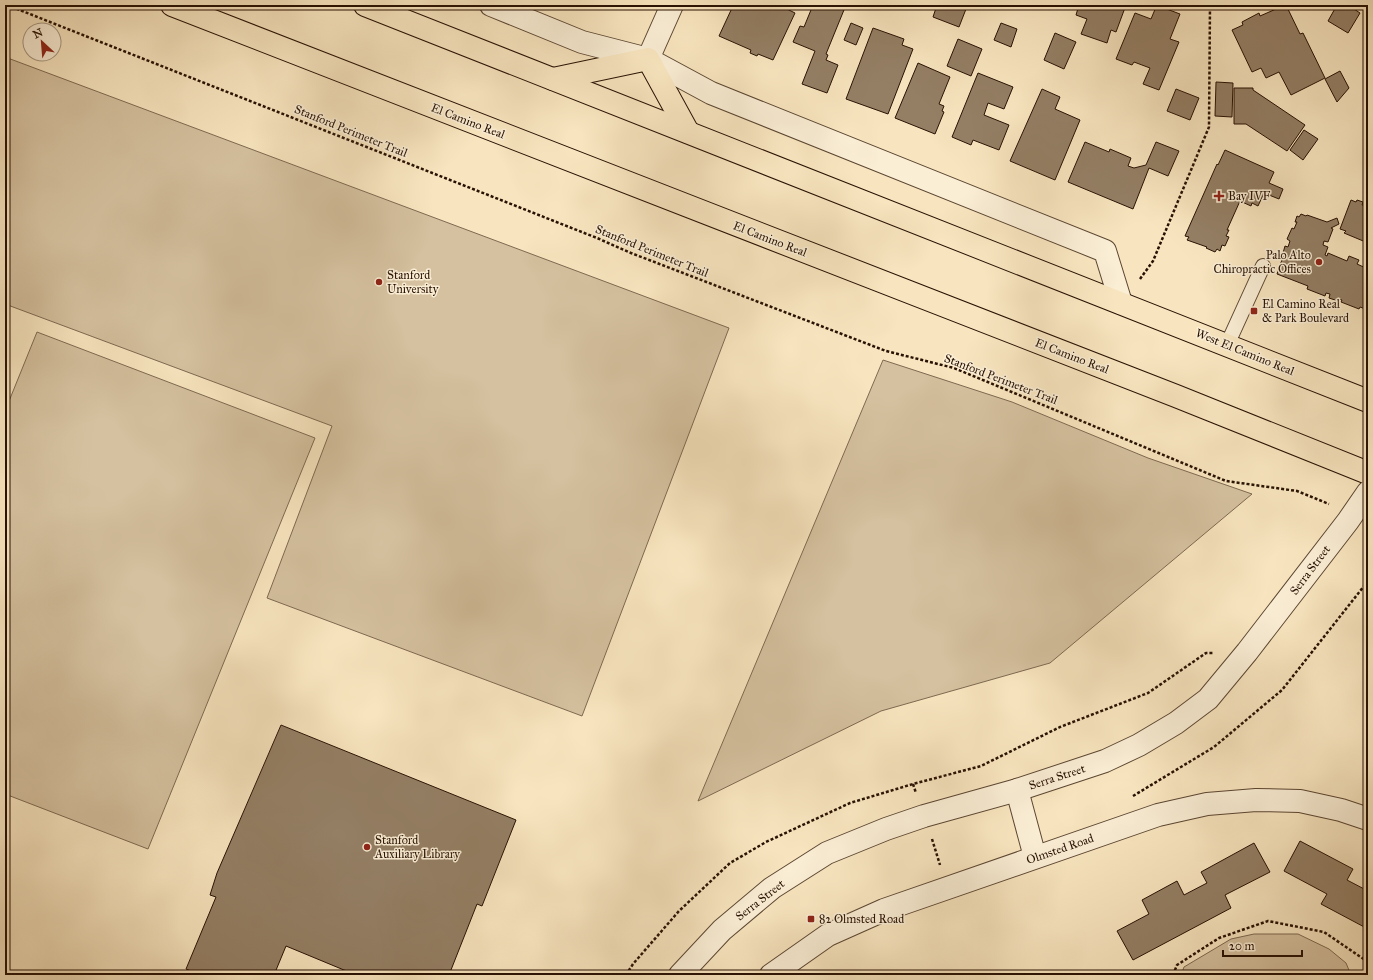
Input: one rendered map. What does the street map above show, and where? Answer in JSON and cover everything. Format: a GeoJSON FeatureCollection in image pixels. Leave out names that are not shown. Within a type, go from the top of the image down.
{"type":"FeatureCollection","features":[{"type":"Feature","properties":{"kind":"main road","name":"El Camino Real"},"geometry":{"type":"LineString","coordinates":[[172,5],[1368,472]]}},
{"type":"Feature","properties":{"kind":"main road"},"geometry":{"type":"LineString","coordinates":[[365,5],[1121,303]]}},
{"type":"Feature","properties":{"kind":"main road"},"geometry":{"type":"LineString","coordinates":[[553,79],[648,59],[688,132]]}},
{"type":"Feature","properties":{"kind":"main road","name":"West El Camino Real"},"geometry":{"type":"LineString","coordinates":[[1121,303],[1368,401]]}},
{"type":"Feature","properties":{"kind":"street"},"geometry":{"type":"LineString","coordinates":[[491,5],[582,42],[648,59],[711,93],[1105,251],[1121,303]]}},
{"type":"Feature","properties":{"kind":"street"},"geometry":{"type":"LineString","coordinates":[[648,59],[672,5]]}},
{"type":"Feature","properties":{"kind":"street","name":"Serra Street"},"geometry":{"type":"LineString","coordinates":[[680,975],[722,930],[766,892],[828,853],[886,829],[924,816],[1017,790],[1105,761],[1139,745],[1176,723],[1208,699],[1270,623],[1348,521],[1368,492]]}},
{"type":"Feature","properties":{"kind":"street"},"geometry":{"type":"LineString","coordinates":[[1017,790],[1034,857]]}},
{"type":"Feature","properties":{"kind":"street","name":"Olmsted Road"},"geometry":{"type":"LineString","coordinates":[[772,975],[828,934],[884,910],[1158,815],[1206,804],[1256,800],[1300,801],[1341,810],[1368,819]]}},
{"type":"Feature","properties":{"kind":"lane"},"geometry":{"type":"LineString","coordinates":[[1227,345],[1263,266]]}},
{"type":"Feature","properties":{"kind":"path","name":"Stanford Perimeter Trail"},"geometry":{"type":"LineString","coordinates":[[7,5],[597,238],[645,259],[886,351],[954,368],[1226,481],[1297,491]]}},
{"type":"Feature","properties":{"kind":"path"},"geometry":{"type":"LineString","coordinates":[[1121,303],[1153,261],[1209,127],[1210,5]]}},
{"type":"Feature","properties":{"kind":"path"},"geometry":{"type":"LineString","coordinates":[[1127,799],[1214,747],[1282,690],[1368,581]]}},
{"type":"Feature","properties":{"kind":"path"},"geometry":{"type":"LineString","coordinates":[[931,835],[942,872]]}},
{"type":"Feature","properties":{"kind":"path"},"geometry":{"type":"LineString","coordinates":[[1173,975],[1177,965],[1219,938],[1268,921],[1324,932],[1368,962]]}},
{"type":"Feature","properties":{"kind":"shaded area"},"geometry":{"type":"Polygon","coordinates":[[[5,57],[729,328],[582,716],[267,598],[332,426],[5,304],[5,57]]]}},
{"type":"Feature","properties":{"kind":"shaded area"},"geometry":{"type":"Polygon","coordinates":[[[37,332],[315,438],[148,849],[5,794],[5,411],[37,332]]]}},
{"type":"Feature","properties":{"kind":"shaded area"},"geometry":{"type":"Polygon","coordinates":[[[883,360],[1012,402],[1148,458],[1252,494],[1050,663],[881,711],[698,801],[883,360]]]}},
{"type":"Feature","properties":{"kind":"shaded area"},"geometry":{"type":"Polygon","coordinates":[[[1254,934],[1298,934],[1329,949],[1346,963],[1351,975],[1181,975],[1184,967],[1231,939],[1254,934]]]}},
{"type":"Feature","properties":{"kind":"building"},"geometry":{"type":"Polygon","coordinates":[[[726,5],[779,5],[795,13],[773,60],[758,54],[757,56],[750,53],[751,50],[719,36],[732,8],[726,5]]]}},
{"type":"Feature","properties":{"kind":"building"},"geometry":{"type":"Polygon","coordinates":[[[813,5],[846,5],[826,54],[828,55],[826,60],[838,65],[827,93],[802,84],[815,51],[793,42],[800,26],[804,27],[813,5]]]}},
{"type":"Feature","properties":{"kind":"building"},"geometry":{"type":"Polygon","coordinates":[[[937,5],[956,5],[966,9],[959,27],[933,17],[937,5]]]}},
{"type":"Feature","properties":{"kind":"building"},"geometry":{"type":"Polygon","coordinates":[[[1079,5],[1126,5],[1116,32],[1111,30],[1107,43],[1081,34],[1087,19],[1076,15],[1079,5]]]}},
{"type":"Feature","properties":{"kind":"building"},"geometry":{"type":"Polygon","coordinates":[[[1150,5],[1156,5],[1180,14],[1170,39],[1179,42],[1159,90],[1143,84],[1150,68],[1134,62],[1132,65],[1116,59],[1135,13],[1151,19],[1156,7],[1150,5]]]}},
{"type":"Feature","properties":{"kind":"building"},"geometry":{"type":"Polygon","coordinates":[[[1286,5],[1300,34],[1303,33],[1325,78],[1291,95],[1279,72],[1266,78],[1261,68],[1252,72],[1232,30],[1243,25],[1242,22],[1259,13],[1260,16],[1276,9],[1274,6],[1286,5]]]}},
{"type":"Feature","properties":{"kind":"building"},"geometry":{"type":"Polygon","coordinates":[[[1337,5],[1348,5],[1360,13],[1348,33],[1328,21],[1337,5]]]}},
{"type":"Feature","properties":{"kind":"building"},"geometry":{"type":"Polygon","coordinates":[[[851,23],[863,28],[856,45],[844,40],[851,23]]]}},
{"type":"Feature","properties":{"kind":"building"},"geometry":{"type":"Polygon","coordinates":[[[1001,23],[1017,29],[1011,47],[994,40],[1001,23]]]}},
{"type":"Feature","properties":{"kind":"building"},"geometry":{"type":"Polygon","coordinates":[[[873,28],[904,39],[902,45],[913,49],[888,114],[846,99],[873,28]]]}},
{"type":"Feature","properties":{"kind":"building"},"geometry":{"type":"Polygon","coordinates":[[[1055,33],[1076,42],[1064,69],[1044,60],[1055,33]]]}},
{"type":"Feature","properties":{"kind":"building"},"geometry":{"type":"Polygon","coordinates":[[[958,39],[982,49],[971,76],[947,66],[958,39]]]}},
{"type":"Feature","properties":{"kind":"building"},"geometry":{"type":"Polygon","coordinates":[[[918,63],[950,77],[939,104],[944,106],[942,111],[944,112],[935,134],[895,118],[918,63]]]}},
{"type":"Feature","properties":{"kind":"building"},"geometry":{"type":"Polygon","coordinates":[[[1340,71],[1349,88],[1337,102],[1325,79],[1340,71]]]}},
{"type":"Feature","properties":{"kind":"building"},"geometry":{"type":"Polygon","coordinates":[[[978,73],[1013,87],[1004,109],[988,103],[984,115],[1009,125],[999,150],[973,140],[971,145],[952,137],[978,73]]]}},
{"type":"Feature","properties":{"kind":"building"},"geometry":{"type":"Polygon","coordinates":[[[1216,82],[1233,83],[1232,117],[1215,116],[1216,82]]]}},
{"type":"Feature","properties":{"kind":"building"},"geometry":{"type":"Polygon","coordinates":[[[1234,88],[1253,88],[1253,90],[1305,125],[1287,151],[1246,124],[1234,124],[1234,88]]]}},
{"type":"Feature","properties":{"kind":"building"},"geometry":{"type":"Polygon","coordinates":[[[1042,89],[1060,97],[1055,109],[1080,120],[1055,180],[1010,161],[1042,89]]]}},
{"type":"Feature","properties":{"kind":"building"},"geometry":{"type":"Polygon","coordinates":[[[1176,89],[1199,98],[1190,120],[1167,111],[1176,89]]]}},
{"type":"Feature","properties":{"kind":"building"},"geometry":{"type":"Polygon","coordinates":[[[1304,130],[1318,139],[1303,160],[1290,150],[1304,130]]]}},
{"type":"Feature","properties":{"kind":"building"},"geometry":{"type":"Polygon","coordinates":[[[1085,142],[1109,152],[1110,149],[1131,158],[1128,166],[1134,168],[1146,165],[1156,142],[1179,151],[1168,176],[1149,168],[1133,209],[1068,182],[1085,142]]]}},
{"type":"Feature","properties":{"kind":"building"},"geometry":{"type":"Polygon","coordinates":[[[1225,150],[1274,172],[1269,183],[1283,189],[1279,199],[1264,193],[1258,206],[1252,203],[1251,206],[1240,201],[1227,230],[1229,230],[1226,236],[1229,237],[1225,246],[1222,245],[1220,251],[1217,249],[1215,252],[1206,248],[1207,247],[1187,240],[1189,237],[1185,236],[1217,164],[1218,165],[1225,150]]]}},
{"type":"Feature","properties":{"kind":"building","name":"Palo Alto Chiropractic Offices"},"geometry":{"type":"Polygon","coordinates":[[[1351,200],[1363,202],[1362,205],[1365,206],[1368,204],[1368,243],[1344,233],[1346,231],[1340,229],[1351,200]]]}},
{"type":"Feature","properties":{"kind":"building","name":"Palo Alto Chiropractic Offices"},"geometry":{"type":"Polygon","coordinates":[[[1301,214],[1327,222],[1337,218],[1339,224],[1331,228],[1333,229],[1328,242],[1324,241],[1323,245],[1328,247],[1325,255],[1327,256],[1328,253],[1347,261],[1349,256],[1359,260],[1357,264],[1368,269],[1368,310],[1360,307],[1359,309],[1341,302],[1342,300],[1339,299],[1338,301],[1329,298],[1330,294],[1326,293],[1325,296],[1307,289],[1308,286],[1277,274],[1284,254],[1285,246],[1288,247],[1290,241],[1287,239],[1292,228],[1294,229],[1297,222],[1295,222],[1297,216],[1299,217],[1301,214]]]}},
{"type":"Feature","properties":{"kind":"building","name":"Stanford Auxiliary Library"},"geometry":{"type":"Polygon","coordinates":[[[281,725],[516,820],[482,906],[477,904],[449,975],[356,975],[286,946],[274,975],[202,975],[186,969],[216,897],[210,895],[217,873],[281,725]]]}},
{"type":"Feature","properties":{"kind":"building"},"geometry":{"type":"Polygon","coordinates":[[[1300,841],[1353,869],[1347,880],[1368,891],[1368,929],[1321,904],[1327,894],[1284,871],[1300,841]]]}},
{"type":"Feature","properties":{"kind":"building"},"geometry":{"type":"Polygon","coordinates":[[[1254,843],[1270,872],[1225,895],[1231,908],[1133,960],[1117,931],[1149,914],[1142,900],[1177,881],[1184,895],[1207,883],[1201,872],[1254,843]]]}},
{"type":"Feature","properties":{"kind":"place","name":"Bay IVF"},"geometry":{"type":"Point","coordinates":[1219,196]}},
{"type":"Feature","properties":{"kind":"place","name":"Palo Alto Chiropractic Offices"},"geometry":{"type":"Point","coordinates":[1319,262]}},
{"type":"Feature","properties":{"kind":"place","name":"Stanford University"},"geometry":{"type":"Point","coordinates":[379,282]}},
{"type":"Feature","properties":{"kind":"place","name":"El Camino Real & Park Boulevard"},"geometry":{"type":"Point","coordinates":[1254,311]}},
{"type":"Feature","properties":{"kind":"place","name":"Stanford Auxiliary Library"},"geometry":{"type":"Point","coordinates":[367,847]}},
{"type":"Feature","properties":{"kind":"place","name":"82 Olmsted Road"},"geometry":{"type":"Point","coordinates":[811,919]}}]}
